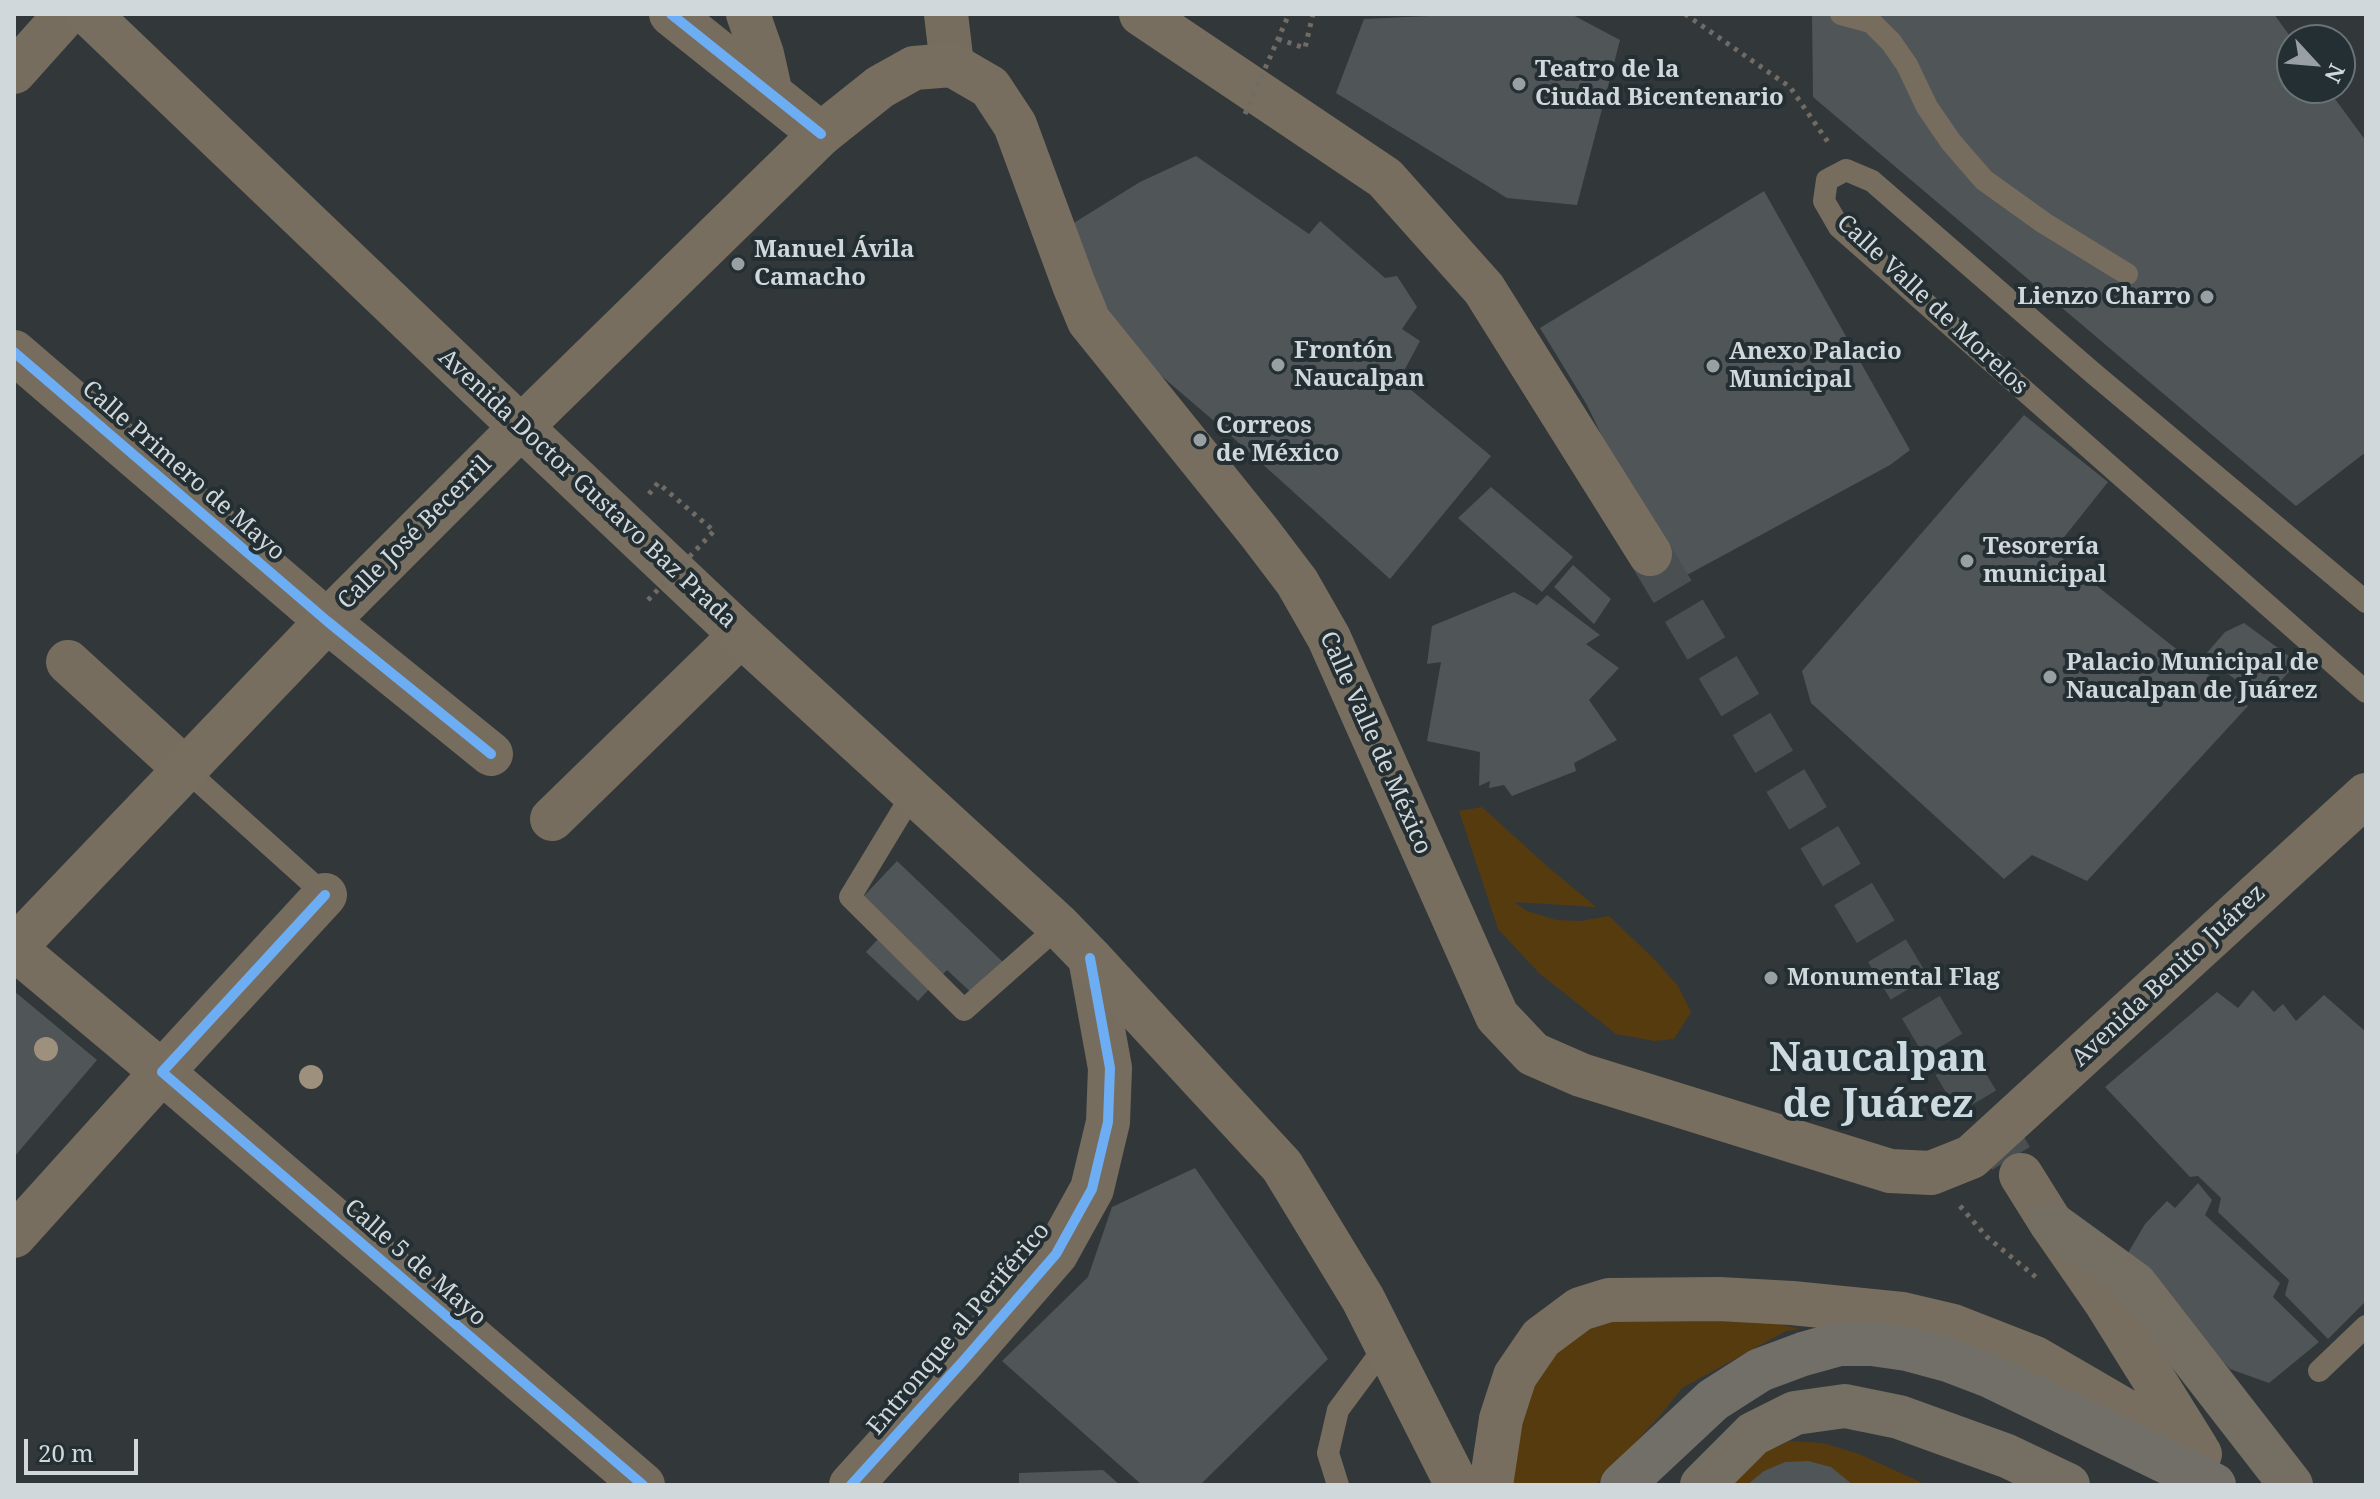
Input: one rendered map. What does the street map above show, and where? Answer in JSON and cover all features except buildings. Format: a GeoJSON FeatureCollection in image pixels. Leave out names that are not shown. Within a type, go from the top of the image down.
{"type":"FeatureCollection","features":[{"type":"Feature","properties":{"kind":"highway"},"geometry":{"type":"LineString","coordinates":[[1622,1485],[1713,1400],[1760,1370],[1839,1344],[1872,1344],[1920,1353],[1990,1376],[2213,1475]]}},
{"type":"Feature","properties":{"kind":"main road","name":"Avenida Doctor Gustavo Baz Prada"},"geometry":{"type":"LineString","coordinates":[[89,14],[741,635],[1059,926],[1090,958],[1282,1166],[1363,1299],[1457,1485]]}},
{"type":"Feature","properties":{"kind":"main road"},"geometry":{"type":"LineString","coordinates":[[1141,14],[1385,178],[1484,289],[1650,554]]}},
{"type":"Feature","properties":{"kind":"main road","name":"Calle José Becerril"},"geometry":{"type":"LineString","coordinates":[[14,948],[327,621],[821,134],[880,87],[914,68],[952,65]]}},
{"type":"Feature","properties":{"kind":"main road","name":"Calle Valle de México"},"geometry":{"type":"LineString","coordinates":[[952,65],[990,87],[1015,125],[1089,321],[1297,582],[1329,638],[1497,1016],[1533,1054],[1581,1075],[1890,1171],[1931,1173],[1971,1157]]}},
{"type":"Feature","properties":{"kind":"main road","name":"Avenida Benito Juárez"},"geometry":{"type":"LineString","coordinates":[[1971,1157],[2366,795]]}},
{"type":"Feature","properties":{"kind":"main road","name":"Calle 5 de Mayo"},"geometry":{"type":"LineString","coordinates":[[14,948],[162,1072]]}},
{"type":"Feature","properties":{"kind":"main road"},"geometry":{"type":"LineString","coordinates":[[14,1236],[162,1072]]}},
{"type":"Feature","properties":{"kind":"main road"},"geometry":{"type":"LineString","coordinates":[[2021,1175],[2105,1301],[2213,1475]]}},
{"type":"Feature","properties":{"kind":"main road"},"geometry":{"type":"LineString","coordinates":[[2051,1223],[2135,1284],[2291,1485]]}},
{"type":"Feature","properties":{"kind":"main road"},"geometry":{"type":"LineString","coordinates":[[1491,1485],[1501,1419],[1515,1376],[1541,1338],[1580,1309],[1609,1300],[1719,1299],[1792,1303],[1902,1314],[1953,1326],[2035,1358],[2213,1475]]}},
{"type":"Feature","properties":{"kind":"main road"},"geometry":{"type":"LineString","coordinates":[[1702,1485],[1753,1434],[1795,1413],[1845,1406],[1899,1417],[2007,1456],[2068,1485]]}},
{"type":"Feature","properties":{"kind":"street"},"geometry":{"type":"LineString","coordinates":[[14,72],[66,14]]}},
{"type":"Feature","properties":{"kind":"street"},"geometry":{"type":"LineString","coordinates":[[671,14],[821,134]]}},
{"type":"Feature","properties":{"kind":"street"},"geometry":{"type":"LineString","coordinates":[[748,14],[762,54],[771,94]]}},
{"type":"Feature","properties":{"kind":"street"},"geometry":{"type":"LineString","coordinates":[[946,14],[952,65]]}},
{"type":"Feature","properties":{"kind":"street","name":"Calle Primero de Mayo"},"geometry":{"type":"LineString","coordinates":[[14,352],[327,621],[491,754]]}},
{"type":"Feature","properties":{"kind":"street"},"geometry":{"type":"LineString","coordinates":[[552,819],[741,635]]}},
{"type":"Feature","properties":{"kind":"street"},"geometry":{"type":"LineString","coordinates":[[68,662],[185,769]]}},
{"type":"Feature","properties":{"kind":"street"},"geometry":{"type":"LineString","coordinates":[[162,1072],[325,895]]}},
{"type":"Feature","properties":{"kind":"street","name":"Entronque al Periférico"},"geometry":{"type":"LineString","coordinates":[[851,1485],[1056,1254],[1092,1189],[1108,1122],[1110,1068],[1090,958]]}},
{"type":"Feature","properties":{"kind":"street","name":"Calle 5 de Mayo"},"geometry":{"type":"LineString","coordinates":[[162,1072],[643,1485]]}},
{"type":"Feature","properties":{"kind":"lane"},"geometry":{"type":"LineString","coordinates":[[1841,14],[1871,22],[1891,42],[1907,65],[1927,107],[1951,142],[1984,180],[2044,223],[2127,274]]}},
{"type":"Feature","properties":{"kind":"lane","name":"Calle Valle de Morelos"},"geometry":{"type":"LineString","coordinates":[[2366,602],[2093,373],[1872,181],[1846,170],[1827,180],[1824,201],[1839,227],[2366,692]]}},
{"type":"Feature","properties":{"kind":"lane"},"geometry":{"type":"LineString","coordinates":[[185,769],[325,895]]}},
{"type":"Feature","properties":{"kind":"lane"},"geometry":{"type":"LineString","coordinates":[[913,793],[850,897],[964,1010],[1059,926]]}},
{"type":"Feature","properties":{"kind":"lane"},"geometry":{"type":"LineString","coordinates":[[2319,1371],[2366,1326]]}},
{"type":"Feature","properties":{"kind":"lane"},"geometry":{"type":"LineString","coordinates":[[1338,1485],[1328,1453],[1338,1410],[1387,1344]]}},
{"type":"Feature","properties":{"kind":"path"},"geometry":{"type":"LineString","coordinates":[[1245,114],[1289,14]]}},
{"type":"Feature","properties":{"kind":"path"},"geometry":{"type":"LineString","coordinates":[[1278,39],[1305,48],[1313,14]]}},
{"type":"Feature","properties":{"kind":"path"},"geometry":{"type":"LineString","coordinates":[[1685,14],[1790,87],[1846,170]]}},
{"type":"Feature","properties":{"kind":"path"},"geometry":{"type":"LineString","coordinates":[[648,600],[714,531],[658,483]]}},
{"type":"Feature","properties":{"kind":"path"},"geometry":{"type":"LineString","coordinates":[[1931,1173],[1987,1237],[2044,1284]]}},
{"type":"Feature","properties":{"kind":"shaded area"},"geometry":{"type":"Polygon","coordinates":[[[1482,807],[1596,907],[1514,902],[1527,911],[1556,920],[1581,921],[1609,916],[1678,986],[1691,1012],[1674,1039],[1655,1041],[1616,1034],[1539,973],[1498,929],[1459,811],[1482,807]]]}},
{"type":"Feature","properties":{"kind":"shaded area"},"geometry":{"type":"Polygon","coordinates":[[[1668,1315],[1779,1324],[1800,1329],[1786,1331],[1682,1388],[1595,1485],[1503,1485],[1517,1401],[1551,1348],[1598,1321],[1668,1315]]]}},
{"type":"Feature","properties":{"kind":"shaded area"},"geometry":{"type":"Polygon","coordinates":[[[1790,1441],[1823,1443],[1859,1454],[1927,1485],[1731,1485],[1754,1457],[1790,1441]]]}},
{"type":"Feature","properties":{"kind":"tunnel"},"geometry":{"type":"LineString","coordinates":[[1650,554],[2021,1175]]}},
{"type":"Feature","properties":{"kind":"cycle path"},"geometry":{"type":"LineString","coordinates":[[671,14],[821,134]]}},
{"type":"Feature","properties":{"kind":"cycle path"},"geometry":{"type":"LineString","coordinates":[[14,352],[327,621],[491,754]]}},
{"type":"Feature","properties":{"kind":"cycle path"},"geometry":{"type":"LineString","coordinates":[[325,895],[162,1072],[643,1485]]}},
{"type":"Feature","properties":{"kind":"cycle path"},"geometry":{"type":"LineString","coordinates":[[851,1485],[1056,1254],[1092,1189],[1108,1122],[1110,1068],[1090,958]]}},
{"type":"Feature","properties":{"kind":"place","name":"Teatro de la Ciudad Bicentenario"},"geometry":{"type":"Point","coordinates":[1519,84]}},
{"type":"Feature","properties":{"kind":"place","name":"Manuel Ávila Camacho"},"geometry":{"type":"Point","coordinates":[738,264]}},
{"type":"Feature","properties":{"kind":"place","name":"Lienzo Charro"},"geometry":{"type":"Point","coordinates":[2207,297]}},
{"type":"Feature","properties":{"kind":"place","name":"Frontón Naucalpan"},"geometry":{"type":"Point","coordinates":[1278,365]}},
{"type":"Feature","properties":{"kind":"place","name":"Anexo Palacio Municipal"},"geometry":{"type":"Point","coordinates":[1713,366]}},
{"type":"Feature","properties":{"kind":"place","name":"Correos de México"},"geometry":{"type":"Point","coordinates":[1200,440]}},
{"type":"Feature","properties":{"kind":"place","name":"Tesorería municipal"},"geometry":{"type":"Point","coordinates":[1967,561]}},
{"type":"Feature","properties":{"kind":"place","name":"Palacio Municipal de Naucalpan de Juárez"},"geometry":{"type":"Point","coordinates":[2050,677]}},
{"type":"Feature","properties":{"kind":"place","name":"Monumental Flag"},"geometry":{"type":"Point","coordinates":[1771,978]}},
{"type":"Feature","properties":{"kind":"district","name":"Naucalpan de Juárez"},"geometry":{"type":"Point","coordinates":[1878,1083]}}]}
